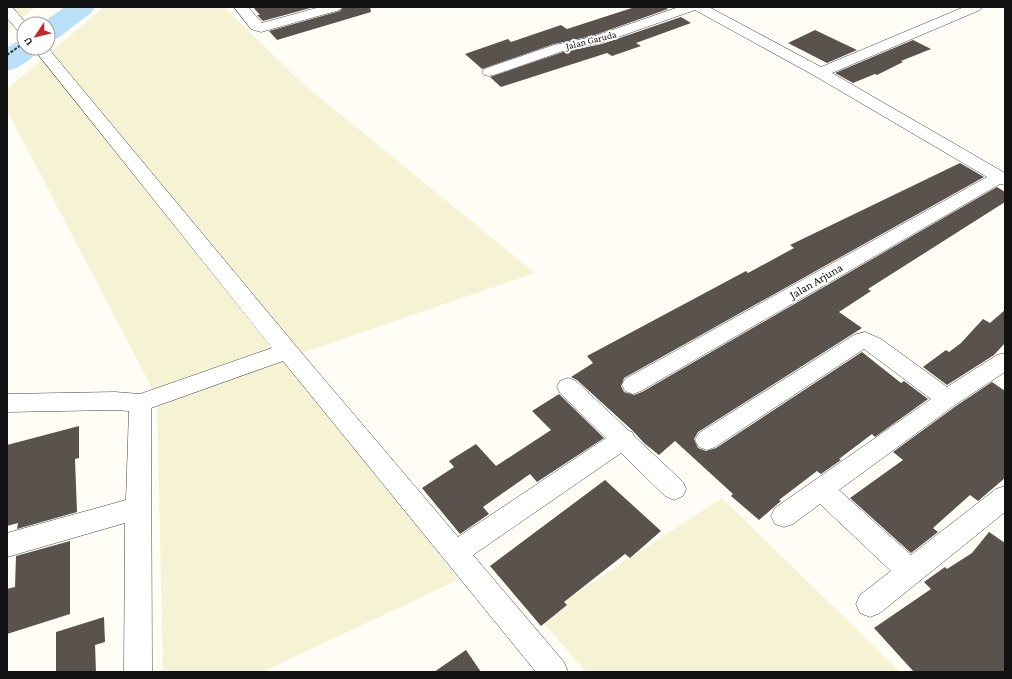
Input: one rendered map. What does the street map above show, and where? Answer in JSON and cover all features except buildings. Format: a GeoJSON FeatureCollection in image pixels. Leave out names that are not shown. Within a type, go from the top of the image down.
{"type":"FeatureCollection","features":[{"type":"Feature","properties":{"kind":"street"},"geometry":{"type":"LineString","coordinates":[[241,7],[256,26],[265,27],[335,7]]}},
{"type":"Feature","properties":{"kind":"street","name":"Jalan Garuda"},"geometry":{"type":"LineString","coordinates":[[489,72],[559,48],[603,38],[692,7]]}},
{"type":"Feature","properties":{"kind":"street"},"geometry":{"type":"LineString","coordinates":[[699,7],[820,73],[1002,179]]}},
{"type":"Feature","properties":{"kind":"street"},"geometry":{"type":"LineString","coordinates":[[820,73],[975,7]]}},
{"type":"Feature","properties":{"kind":"street"},"geometry":{"type":"LineString","coordinates":[[7,9],[16,20]]}},
{"type":"Feature","properties":{"kind":"street"},"geometry":{"type":"LineString","coordinates":[[47,56],[287,352],[554,672]]}},
{"type":"Feature","properties":{"kind":"street","name":"Jalan Arjuna"},"geometry":{"type":"LineString","coordinates":[[633,385],[1002,179]]}},
{"type":"Feature","properties":{"kind":"street"},"geometry":{"type":"LineString","coordinates":[[707,440],[861,341],[865,340],[947,399]]}},
{"type":"Feature","properties":{"kind":"street"},"geometry":{"type":"LineString","coordinates":[[7,403],[115,401],[140,403],[287,352]]}},
{"type":"Feature","properties":{"kind":"street"},"geometry":{"type":"LineString","coordinates":[[784,516],[947,399],[1005,361]]}},
{"type":"Feature","properties":{"kind":"street"},"geometry":{"type":"LineString","coordinates":[[568,387],[624,439],[674,489]]}},
{"type":"Feature","properties":{"kind":"street"},"geometry":{"type":"LineString","coordinates":[[138,672],[138,508],[140,403]]}},
{"type":"Feature","properties":{"kind":"street"},"geometry":{"type":"LineString","coordinates":[[455,553],[624,439]]}},
{"type":"Feature","properties":{"kind":"street"},"geometry":{"type":"LineString","coordinates":[[821,490],[912,572]]}},
{"type":"Feature","properties":{"kind":"street"},"geometry":{"type":"LineString","coordinates":[[870,604],[1005,497]]}},
{"type":"Feature","properties":{"kind":"street"},"geometry":{"type":"LineString","coordinates":[[7,546],[138,508]]}},
{"type":"Feature","properties":{"kind":"path"},"geometry":{"type":"LineString","coordinates":[[7,56],[16,49]]}},
{"type":"Feature","properties":{"kind":"shaded area"},"geometry":{"type":"Polygon","coordinates":[[[7,7],[35,7],[25,16],[16,16],[16,24],[7,32],[7,7]]]}},
{"type":"Feature","properties":{"kind":"shaded area"},"geometry":{"type":"Polygon","coordinates":[[[104,7],[224,7],[302,83],[535,273],[290,357],[458,580],[262,672],[163,672],[157,398],[7,110],[7,89],[46,56],[56,56],[56,48],[104,7]]]}},
{"type":"Feature","properties":{"kind":"shaded area"},"geometry":{"type":"Polygon","coordinates":[[[722,498],[900,672],[586,672],[539,617],[722,498]]]}},
{"type":"Feature","properties":{"kind":"waterway"},"geometry":{"type":"LineString","coordinates":[[56,26],[82,7]]}},
{"type":"Feature","properties":{"kind":"waterway"},"geometry":{"type":"LineString","coordinates":[[7,62],[16,55]]}}]}
